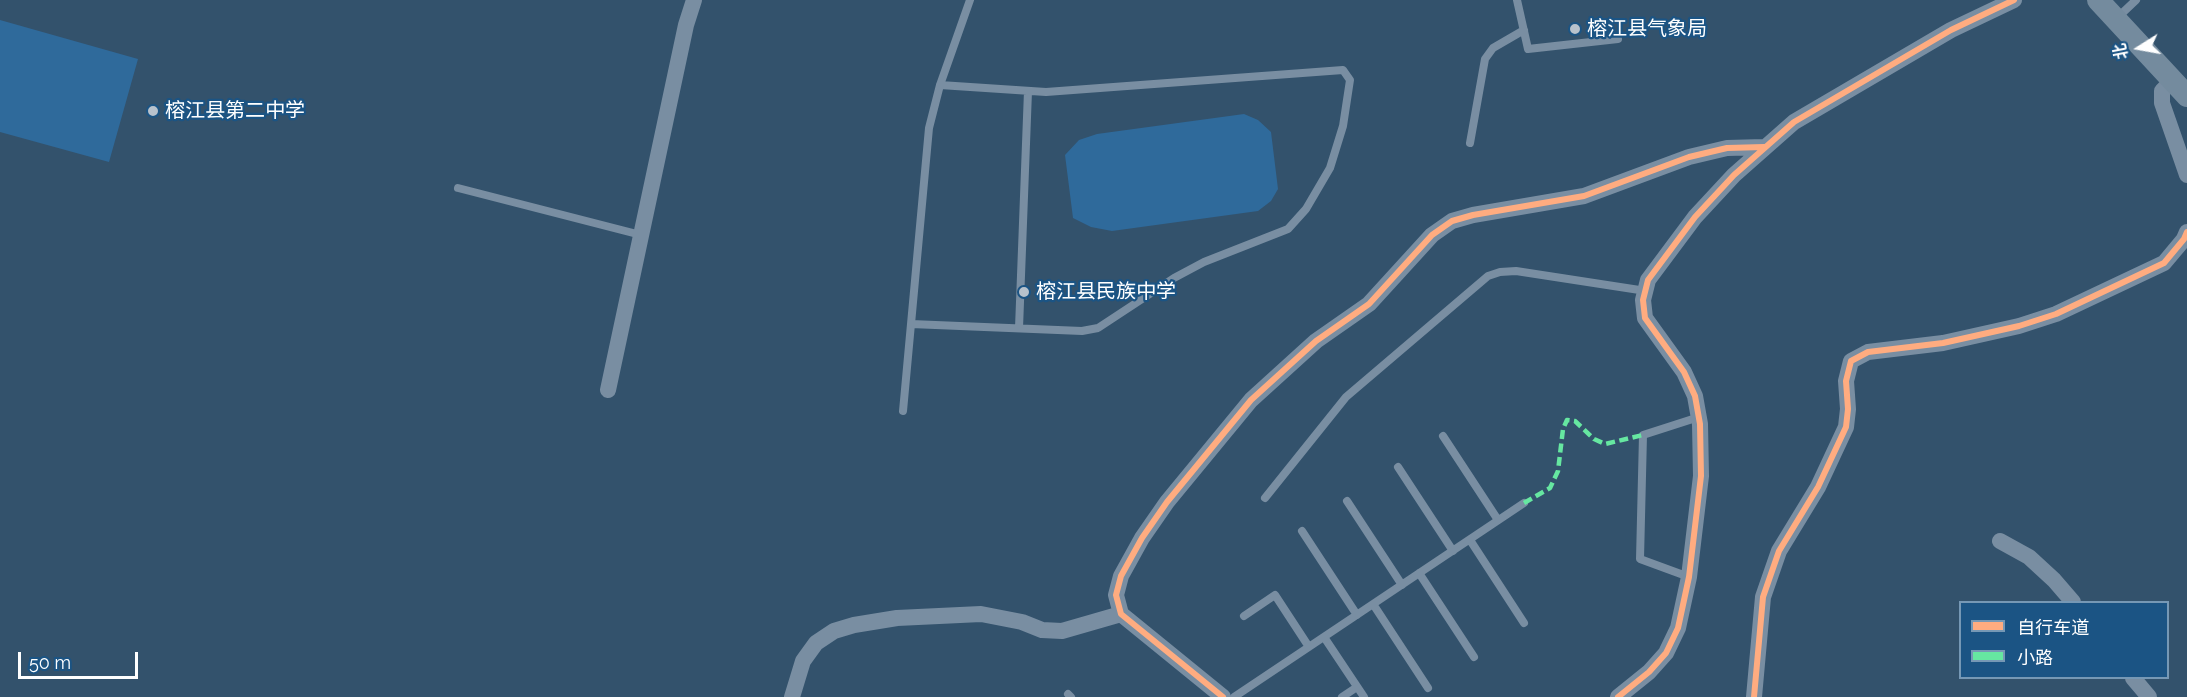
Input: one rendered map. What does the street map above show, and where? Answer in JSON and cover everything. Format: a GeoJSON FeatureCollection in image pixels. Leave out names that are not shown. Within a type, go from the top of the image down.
{"type":"FeatureCollection","features":[{"type":"Feature","properties":{"kind":"main road"},"geometry":{"type":"LineString","coordinates":[[2098,0],[2180,89]]}},
{"type":"Feature","properties":{"kind":"street"},"geometry":{"type":"LineString","coordinates":[[608,390],[686,25],[694,0]]}},
{"type":"Feature","properties":{"kind":"street"},"geometry":{"type":"LineString","coordinates":[[1618,697],[1649,672],[1666,653],[1678,628],[1689,577],[1701,476],[1699,417],[1695,396],[1684,372],[1645,318],[1643,300],[1648,280],[1658,263],[1695,217],[1764,147],[1794,122],[1824,102],[1951,30],[2014,0]]}},
{"type":"Feature","properties":{"kind":"street"},"geometry":{"type":"LineString","coordinates":[[2180,89],[2162,91],[2162,103],[2187,175]]}},
{"type":"Feature","properties":{"kind":"street"},"geometry":{"type":"LineString","coordinates":[[1223,697],[1121,614],[1116,595],[1121,576],[1142,538],[1222,433],[1281,370],[1316,341],[1368,304],[1442,227],[1473,215],[1584,196],[1689,157],[1727,148],[1764,147]]}},
{"type":"Feature","properties":{"kind":"street"},"geometry":{"type":"LineString","coordinates":[[1754,697],[1763,597],[1779,550],[1818,487],[1846,427],[1848,409],[1846,381],[1851,361],[1868,351],[1943,343],[2019,326],[2056,314],[2164,263],[2187,232]]}},
{"type":"Feature","properties":{"kind":"street"},"geometry":{"type":"LineString","coordinates":[[2000,541],[2029,557],[2071,601]]}},
{"type":"Feature","properties":{"kind":"street"},"geometry":{"type":"LineString","coordinates":[[792,697],[803,661],[816,643],[834,631],[854,625],[897,618],[981,614],[1022,622],[1042,630],[1062,631],[1121,614]]}},
{"type":"Feature","properties":{"kind":"street"},"geometry":{"type":"LineString","coordinates":[[2134,679],[2149,697]]}},
{"type":"Feature","properties":{"kind":"lane"},"geometry":{"type":"LineString","coordinates":[[903,411],[924,160],[929,128],[940,85],[970,0]]}},
{"type":"Feature","properties":{"kind":"lane"},"geometry":{"type":"LineString","coordinates":[[1517,0],[1528,49],[1618,39]]}},
{"type":"Feature","properties":{"kind":"lane"},"geometry":{"type":"LineString","coordinates":[[2116,19],[2136,0]]}},
{"type":"Feature","properties":{"kind":"lane"},"geometry":{"type":"LineString","coordinates":[[1470,143],[1485,59],[1493,48],[1524,30]]}},
{"type":"Feature","properties":{"kind":"lane"},"geometry":{"type":"LineString","coordinates":[[911,324],[1082,331],[1098,328],[1174,278],[1204,262],[1288,229],[1306,209],[1330,168],[1343,126],[1350,80],[1343,69],[1028,91],[940,85]]}},
{"type":"Feature","properties":{"kind":"lane"},"geometry":{"type":"LineString","coordinates":[[1019,328],[1028,91]]}},
{"type":"Feature","properties":{"kind":"lane"},"geometry":{"type":"LineString","coordinates":[[458,188],[641,235]]}},
{"type":"Feature","properties":{"kind":"lane"},"geometry":{"type":"LineString","coordinates":[[1265,498],[1346,397],[1488,276],[1500,272],[1516,271],[1646,291]]}},
{"type":"Feature","properties":{"kind":"lane"},"geometry":{"type":"LineString","coordinates":[[1689,577],[1640,559],[1643,435],[1699,417]]}},
{"type":"Feature","properties":{"kind":"lane"},"geometry":{"type":"LineString","coordinates":[[1443,436],[1498,520]]}},
{"type":"Feature","properties":{"kind":"lane"},"geometry":{"type":"LineString","coordinates":[[1398,467],[1453,551]]}},
{"type":"Feature","properties":{"kind":"lane"},"geometry":{"type":"LineString","coordinates":[[1347,501],[1402,585]]}},
{"type":"Feature","properties":{"kind":"lane"},"geometry":{"type":"LineString","coordinates":[[1234,697],[1524,503]]}},
{"type":"Feature","properties":{"kind":"lane"},"geometry":{"type":"LineString","coordinates":[[1302,531],[1357,615]]}},
{"type":"Feature","properties":{"kind":"lane"},"geometry":{"type":"LineString","coordinates":[[1470,540],[1524,623]]}},
{"type":"Feature","properties":{"kind":"lane"},"geometry":{"type":"LineString","coordinates":[[1419,573],[1474,657]]}},
{"type":"Feature","properties":{"kind":"lane"},"geometry":{"type":"LineString","coordinates":[[1245,616],[1275,595],[1309,647]]}},
{"type":"Feature","properties":{"kind":"lane"},"geometry":{"type":"LineString","coordinates":[[1373,604],[1428,688]]}},
{"type":"Feature","properties":{"kind":"lane"},"geometry":{"type":"LineString","coordinates":[[1324,637],[1364,697]]}},
{"type":"Feature","properties":{"kind":"lane"},"geometry":{"type":"LineString","coordinates":[[1342,697],[1357,687]]}},
{"type":"Feature","properties":{"kind":"shaded area"},"geometry":{"type":"Polygon","coordinates":[[[0,20],[138,59],[109,162],[0,132],[0,20]]]}},
{"type":"Feature","properties":{"kind":"shaded area"},"geometry":{"type":"Polygon","coordinates":[[[1244,114],[1258,120],[1271,132],[1278,189],[1271,201],[1258,211],[1112,231],[1091,227],[1073,218],[1065,155],[1079,140],[1097,134],[1244,114]]]}},
{"type":"Feature","properties":{"kind":"marked path"},"geometry":{"type":"LineString","coordinates":[[1524,503],[1550,488],[1558,471],[1563,429],[1567,420],[1575,421],[1594,439],[1605,444],[1643,435]]}},
{"type":"Feature","properties":{"kind":"cycle path"},"geometry":{"type":"LineString","coordinates":[[1618,697],[1649,672],[1666,653],[1678,628],[1689,577],[1701,476],[1700,424],[1695,396],[1684,372],[1645,318],[1643,300],[1648,280],[1695,217],[1734,175],[1794,122],[1951,30],[2014,0]]}},
{"type":"Feature","properties":{"kind":"cycle path"},"geometry":{"type":"LineString","coordinates":[[1223,697],[1121,614],[1116,595],[1121,576],[1142,538],[1167,502],[1251,400],[1316,341],[1369,304],[1432,235],[1452,221],[1473,215],[1584,196],[1689,157],[1727,148],[1764,147]]}},
{"type":"Feature","properties":{"kind":"cycle path"},"geometry":{"type":"LineString","coordinates":[[1754,697],[1763,597],[1779,551],[1818,487],[1846,427],[1848,409],[1846,381],[1851,361],[1868,352],[1943,343],[2019,326],[2056,314],[2164,263],[2187,232]]}},
{"type":"Feature","properties":{"kind":"place","name":"榕江县气象局"},"geometry":{"type":"Point","coordinates":[1575,29]}},
{"type":"Feature","properties":{"kind":"place","name":"榕江县第二中学"},"geometry":{"type":"Point","coordinates":[153,111]}},
{"type":"Feature","properties":{"kind":"place","name":"榕江县民族中学"},"geometry":{"type":"Point","coordinates":[1024,292]}}]}
